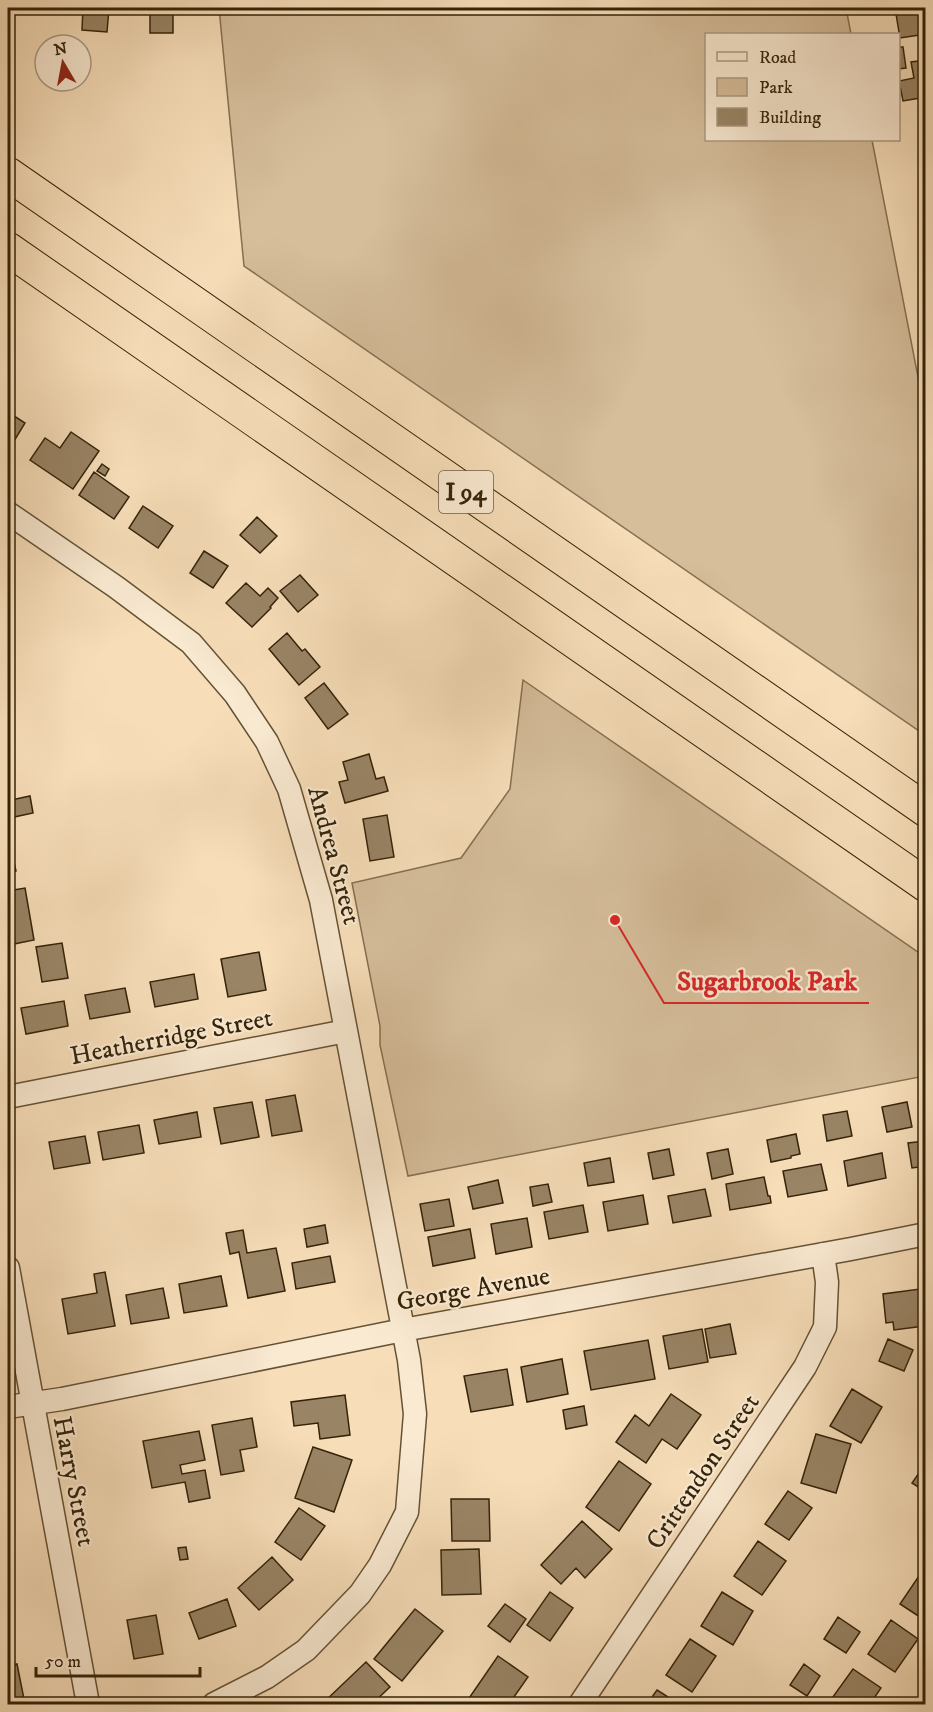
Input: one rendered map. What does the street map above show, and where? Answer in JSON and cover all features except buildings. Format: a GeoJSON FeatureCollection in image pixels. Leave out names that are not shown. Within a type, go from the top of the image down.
{"type":"FeatureCollection","features":[{"type":"Feature","properties":{"kind":"highway","name":"I 94"},"geometry":{"type":"LineString","coordinates":[[8,174],[926,810]]}},
{"type":"Feature","properties":{"kind":"highway","name":"I 94"},"geometry":{"type":"LineString","coordinates":[[8,249],[926,885]]}},
{"type":"Feature","properties":{"kind":"street","name":"Andrea Street"},"geometry":{"type":"LineString","coordinates":[[8,513],[116,587],[191,643],[235,694],[267,742],[289,789],[321,900],[409,1360],[415,1414],[407,1512],[380,1564],[360,1594],[306,1650],[267,1677],[214,1704]]}},
{"type":"Feature","properties":{"kind":"street","name":"Heatherridge Street"},"geometry":{"type":"LineString","coordinates":[[8,1097],[346,1031]]}},
{"type":"Feature","properties":{"kind":"street","name":"George Avenue"},"geometry":{"type":"LineString","coordinates":[[8,1407],[62,1400],[403,1330],[926,1234]]}},
{"type":"Feature","properties":{"kind":"street","name":"Crittendon Street"},"geometry":{"type":"LineString","coordinates":[[580,1704],[806,1367],[825,1327],[827,1282],[823,1254]]}},
{"type":"Feature","properties":{"kind":"street","name":"Harry Street"},"geometry":{"type":"LineString","coordinates":[[8,1268],[88,1704]]}},
{"type":"Feature","properties":{"kind":"green space"},"geometry":{"type":"Polygon","coordinates":[[[219,8],[846,8],[851,33],[705,33],[705,141],[872,141],[925,413],[925,735],[244,266],[219,8]]]}},
{"type":"Feature","properties":{"kind":"green space"},"geometry":{"type":"Polygon","coordinates":[[[523,680],[925,957],[925,1076],[408,1176],[380,1045],[380,1026],[352,883],[461,858],[510,789],[523,680]]]}},
{"type":"Feature","properties":{"kind":"place","name":"Sugarbrook Park"},"geometry":{"type":"Point","coordinates":[615,920]}}]}
